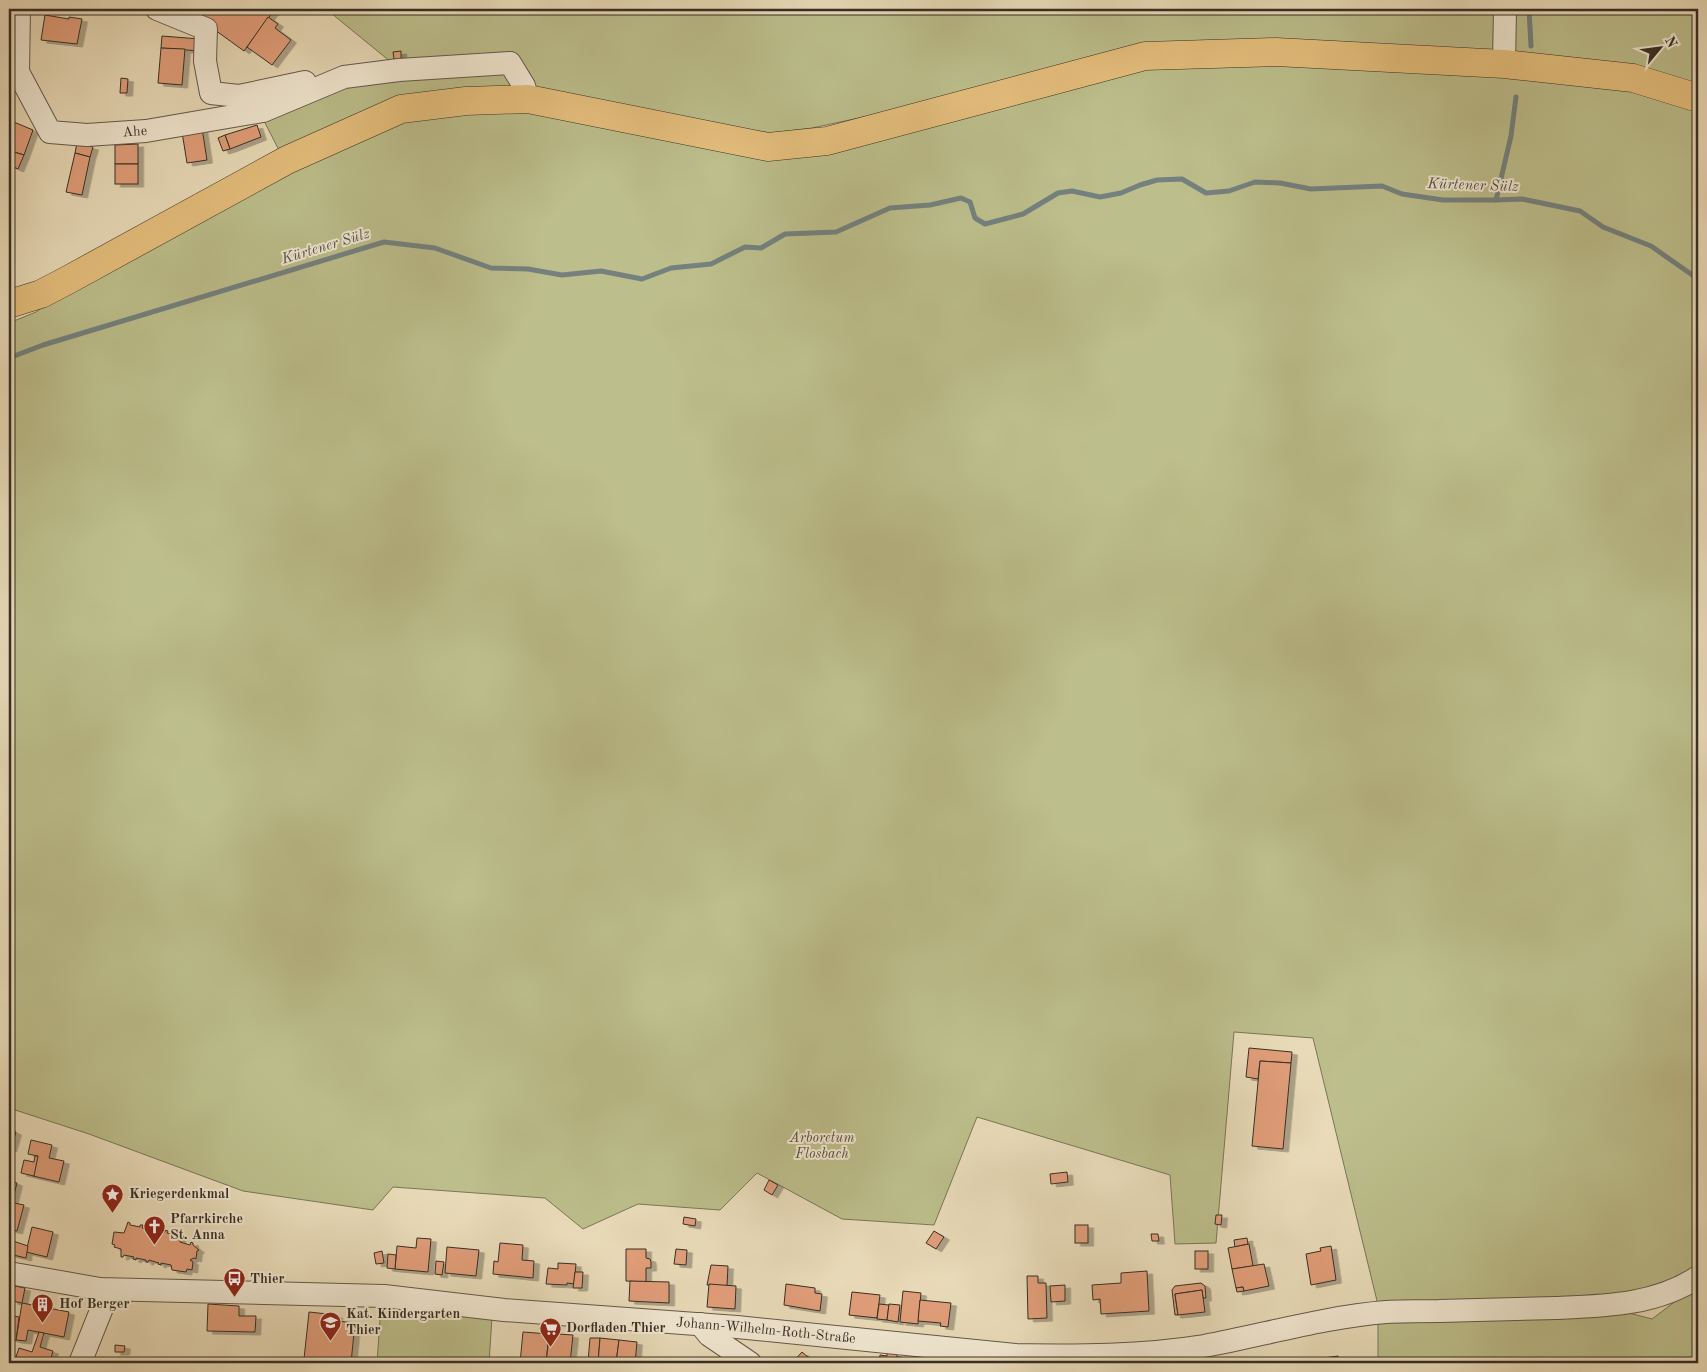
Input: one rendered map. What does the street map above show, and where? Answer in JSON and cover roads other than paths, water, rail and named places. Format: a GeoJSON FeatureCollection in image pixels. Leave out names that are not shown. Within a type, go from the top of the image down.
{"type":"FeatureCollection","features":[{"type":"Feature","properties":{"kind":"main road"},"geometry":{"type":"LineString","coordinates":[[9,304],[41,294],[287,160],[401,109],[466,101],[528,99],[768,146],[827,141],[1145,56],[1276,52],[1504,64],[1633,78],[1698,98]]}},
{"type":"Feature","properties":{"kind":"street","name":"Ahe"},"geometry":{"type":"LineString","coordinates":[[19,9],[18,72],[50,132],[87,135],[146,131],[254,113],[344,77]]}},
{"type":"Feature","properties":{"kind":"street","name":"Ahe"},"geometry":{"type":"LineString","coordinates":[[157,9],[206,29],[205,61],[211,93],[239,96],[332,76],[344,77],[399,70],[510,63],[524,86],[528,99]]}},
{"type":"Feature","properties":{"kind":"street"},"geometry":{"type":"LineString","coordinates":[[1504,64],[1505,9]]}},
{"type":"Feature","properties":{"kind":"street","name":"Johann-Wilhelm-Roth-Straße"},"geometry":{"type":"LineString","coordinates":[[9,1273],[100,1289],[384,1296],[504,1310],[700,1324],[1015,1355],[1083,1355],[1172,1350],[1388,1312],[1614,1305],[1659,1296],[1698,1277]]}},
{"type":"Feature","properties":{"kind":"street"},"geometry":{"type":"LineString","coordinates":[[80,1363],[102,1308],[100,1289]]}},
{"type":"Feature","properties":{"kind":"street"},"geometry":{"type":"LineString","coordinates":[[700,1324],[709,1334],[750,1363]]}},
{"type":"Feature","properties":{"kind":"waterway"},"geometry":{"type":"LineString","coordinates":[[1529,9],[1531,46]]}},
{"type":"Feature","properties":{"kind":"waterway"},"geometry":{"type":"LineString","coordinates":[[1496,200],[1511,136],[1516,97]]}},
{"type":"Feature","properties":{"kind":"waterway","name":"Kürtener Sülz"},"geometry":{"type":"LineString","coordinates":[[9,358],[43,345],[384,242],[435,248],[491,268],[528,269],[562,275],[601,271],[642,279],[671,268],[711,264],[745,247],[761,248],[785,234],[836,232],[890,208],[930,205],[961,198],[970,202],[975,218],[985,224],[1023,214],[1058,193],[1072,191],[1100,197],[1121,193],[1157,180],[1182,179],[1206,193],[1229,191],[1255,182],[1280,183],[1311,189],[1382,186],[1402,194],[1443,200],[1522,199],[1580,211],[1603,227],[1651,246],[1698,279]]}},
{"type":"Feature","properties":{"kind":"place","name":"Kriegerdenkmal"},"geometry":{"type":"Point","coordinates":[113,1213]}},
{"type":"Feature","properties":{"kind":"place","name":"Pfarrkirche St. Anna"},"geometry":{"type":"Point","coordinates":[154,1246]}},
{"type":"Feature","properties":{"kind":"place","name":"Thier"},"geometry":{"type":"Point","coordinates":[234,1298]}},
{"type":"Feature","properties":{"kind":"place","name":"Hof Berger"},"geometry":{"type":"Point","coordinates":[43,1323]}},
{"type":"Feature","properties":{"kind":"place","name":"Kat. Kindergarten Thier"},"geometry":{"type":"Point","coordinates":[330,1341]}},
{"type":"Feature","properties":{"kind":"place","name":"Dorfladen Thier"},"geometry":{"type":"Point","coordinates":[550,1347]}},
{"type":"Feature","properties":{"kind":"park label","name":"Arboretum Flosbach"},"geometry":{"type":"Point","coordinates":[822,1146]}}]}
